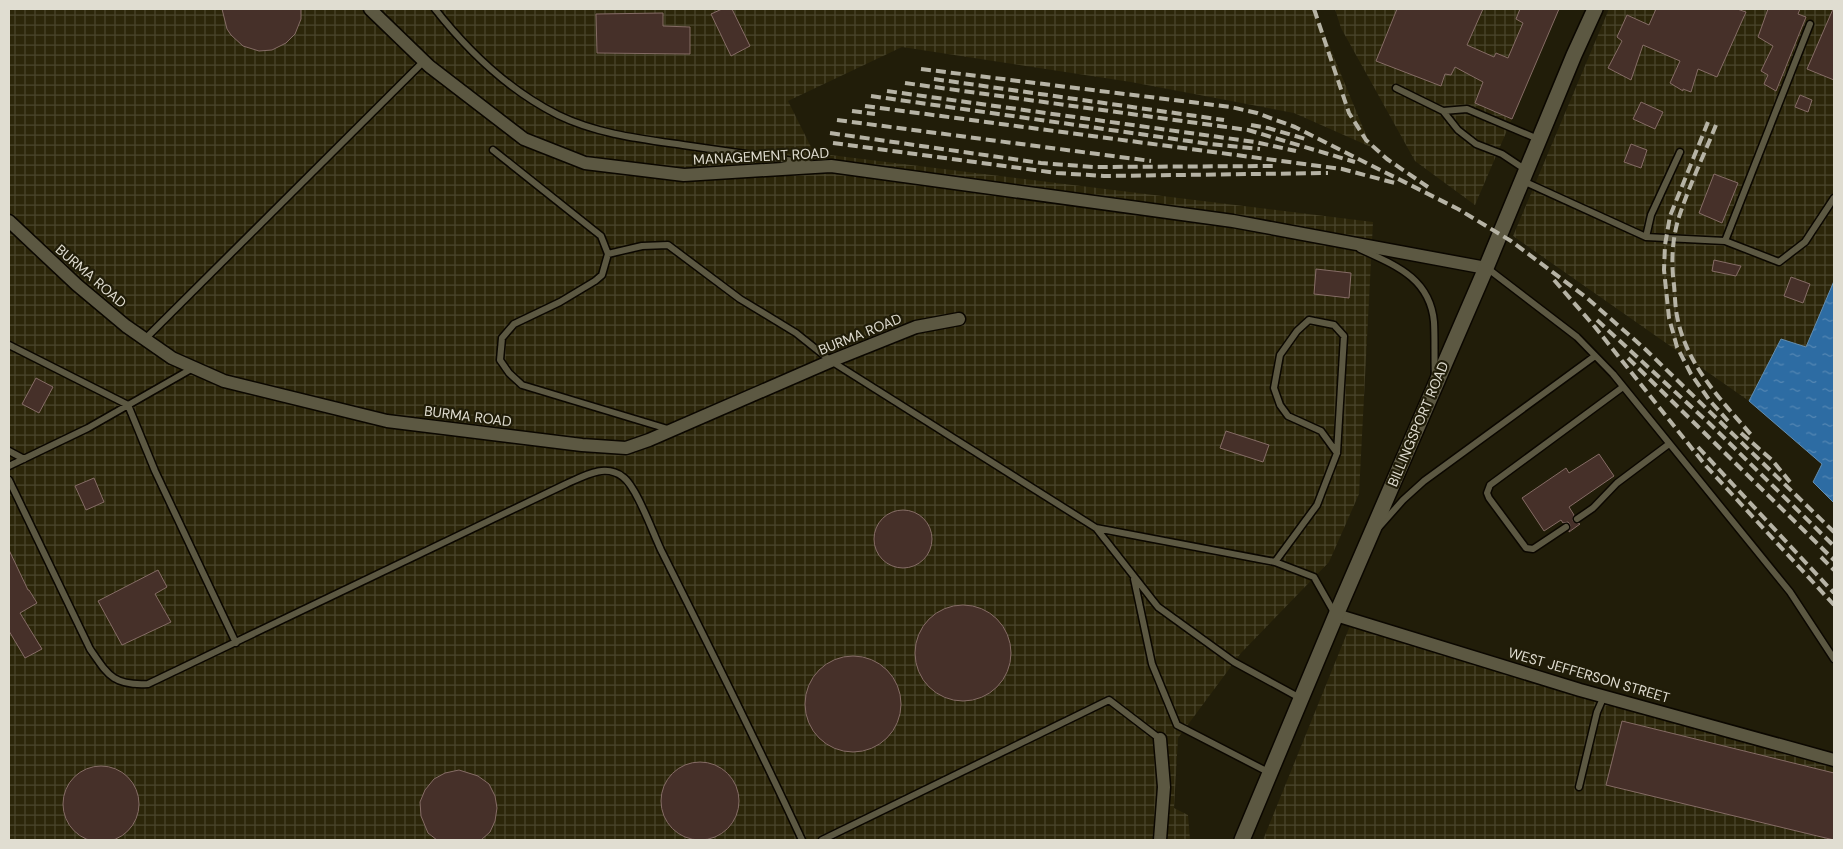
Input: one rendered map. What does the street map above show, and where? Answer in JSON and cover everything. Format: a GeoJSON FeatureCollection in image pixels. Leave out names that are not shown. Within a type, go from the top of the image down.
{"type":"FeatureCollection","features":[{"type":"Feature","properties":{"kind":"street","name":"MANAGEMENT ROAD"},"geometry":{"type":"LineString","coordinates":[[370,9],[424,61],[524,140],[585,163],[684,175],[831,166],[1233,221],[1486,268]]}},
{"type":"Feature","properties":{"kind":"street","name":"BILLINGSPORT ROAD"},"geometry":{"type":"LineString","coordinates":[[1242,840],[1595,9]]}},
{"type":"Feature","properties":{"kind":"street","name":"BURMA ROAD"},"geometry":{"type":"LineString","coordinates":[[9,221],[77,285],[126,326],[172,358],[224,381],[387,421],[582,445],[626,448],[916,327],[959,319]]}},
{"type":"Feature","properties":{"kind":"street","name":"WEST JEFFERSON STREET"},"geometry":{"type":"LineString","coordinates":[[1336,615],[1604,696],[1834,760]]}},
{"type":"Feature","properties":{"kind":"street"},"geometry":{"type":"LineString","coordinates":[[1160,740],[1164,787],[1160,840]]}},
{"type":"Feature","properties":{"kind":"lane"},"geometry":{"type":"LineString","coordinates":[[436,9],[456,36],[505,81],[558,115],[575,122],[619,136],[831,166]]}},
{"type":"Feature","properties":{"kind":"lane"},"geometry":{"type":"LineString","coordinates":[[1725,241],[1810,24]]}},
{"type":"Feature","properties":{"kind":"lane"},"geometry":{"type":"LineString","coordinates":[[145,339],[424,61]]}},
{"type":"Feature","properties":{"kind":"lane"},"geometry":{"type":"LineString","coordinates":[[1396,88],[1443,111],[1458,130],[1476,144],[1502,154],[1524,175],[1646,237],[1725,241],[1779,262],[1805,242],[1834,198]]}},
{"type":"Feature","properties":{"kind":"lane"},"geometry":{"type":"LineString","coordinates":[[1443,111],[1467,109],[1539,139]]}},
{"type":"Feature","properties":{"kind":"lane"},"geometry":{"type":"LineString","coordinates":[[493,150],[601,236],[608,254],[602,275],[595,281],[560,302],[514,324],[502,338],[500,360],[509,373],[522,385],[672,430]]}},
{"type":"Feature","properties":{"kind":"lane"},"geometry":{"type":"LineString","coordinates":[[1646,237],[1651,215],[1680,152]]}},
{"type":"Feature","properties":{"kind":"lane"},"geometry":{"type":"LineString","coordinates":[[1343,241],[1400,267],[1423,289],[1430,302],[1434,322],[1433,348],[1436,383]]}},
{"type":"Feature","properties":{"kind":"lane"},"geometry":{"type":"LineString","coordinates":[[608,254],[642,246],[668,245],[740,299],[796,332],[831,361],[1096,528],[1158,607],[1234,662],[1301,699]]}},
{"type":"Feature","properties":{"kind":"lane"},"geometry":{"type":"LineString","coordinates":[[1486,268],[1577,337],[1623,387],[1790,592],[1834,659]]}},
{"type":"Feature","properties":{"kind":"lane"},"geometry":{"type":"LineString","coordinates":[[1274,562],[1317,505],[1337,453],[1344,336],[1334,325],[1309,320],[1297,331],[1280,355],[1274,388],[1280,405],[1288,416],[1321,431],[1337,453]]}},
{"type":"Feature","properties":{"kind":"lane"},"geometry":{"type":"LineString","coordinates":[[9,345],[128,405],[156,471],[236,643]]}},
{"type":"Feature","properties":{"kind":"lane"},"geometry":{"type":"LineString","coordinates":[[1369,539],[1402,500],[1424,481],[1595,356]]}},
{"type":"Feature","properties":{"kind":"lane"},"geometry":{"type":"LineString","coordinates":[[9,466],[88,428],[194,368]]}},
{"type":"Feature","properties":{"kind":"lane"},"geometry":{"type":"LineString","coordinates":[[1566,527],[1533,549],[1526,548],[1489,498],[1487,494],[1490,485],[1623,387]]}},
{"type":"Feature","properties":{"kind":"lane"},"geometry":{"type":"LineString","coordinates":[[1577,520],[1593,508],[1617,483],[1669,444]]}},
{"type":"Feature","properties":{"kind":"lane"},"geometry":{"type":"LineString","coordinates":[[9,451],[24,458]]}},
{"type":"Feature","properties":{"kind":"lane"},"geometry":{"type":"LineString","coordinates":[[9,480],[90,649],[114,679],[130,685],[148,684],[566,484],[592,473],[606,470],[621,475],[630,483],[648,524],[756,741],[802,840]]}},
{"type":"Feature","properties":{"kind":"lane"},"geometry":{"type":"LineString","coordinates":[[1096,528],[1274,562],[1314,577],[1336,615]]}},
{"type":"Feature","properties":{"kind":"lane"},"geometry":{"type":"LineString","coordinates":[[1134,576],[1152,664],[1177,726],[1271,773]]}},
{"type":"Feature","properties":{"kind":"lane"},"geometry":{"type":"LineString","coordinates":[[1579,787],[1597,712],[1604,696]]}},
{"type":"Feature","properties":{"kind":"lane"},"geometry":{"type":"LineString","coordinates":[[822,840],[1109,700],[1160,740]]}},
{"type":"Feature","properties":{"kind":"shaded area"},"geometry":{"type":"Polygon","coordinates":[[[9,9],[1314,9],[1371,147],[1294,113],[1131,82],[902,47],[788,101],[814,153],[1373,222],[1359,494],[1329,562],[1241,653],[1178,738],[1174,808],[1188,815],[1190,840],[9,840],[9,9]]]}},
{"type":"Feature","properties":{"kind":"shaded area"},"geometry":{"type":"Polygon","coordinates":[[[1335,9],[1559,9],[1475,205],[1415,161],[1341,28],[1335,9]]]}},
{"type":"Feature","properties":{"kind":"shaded area"},"geometry":{"type":"Polygon","coordinates":[[[1609,9],[1834,9],[1834,281],[1806,347],[1781,339],[1749,401],[1513,236],[1609,9]]]}},
{"type":"Feature","properties":{"kind":"shaded area"},"geometry":{"type":"Polygon","coordinates":[[[1354,616],[1671,710],[1834,754],[1834,840],[1263,840],[1354,616]]]}},
{"type":"Feature","properties":{"kind":"water"},"geometry":{"type":"Polygon","coordinates":[[[1834,281],[1834,503],[1813,482],[1822,464],[1749,401],[1781,339],[1806,347],[1834,281]]]}},
{"type":"Feature","properties":{"kind":"building"},"geometry":{"type":"Polygon","coordinates":[[[222,9],[301,9],[301,19],[295,34],[286,43],[272,50],[259,51],[243,46],[231,35],[227,29],[222,9]]]}},
{"type":"Feature","properties":{"kind":"building"},"geometry":{"type":"Polygon","coordinates":[[[722,9],[732,9],[750,46],[731,56],[711,14],[722,9]]]}},
{"type":"Feature","properties":{"kind":"building"},"geometry":{"type":"Polygon","coordinates":[[[1397,9],[1483,9],[1467,45],[1494,57],[1496,53],[1508,58],[1523,23],[1516,19],[1520,9],[1559,9],[1512,119],[1475,103],[1483,82],[1455,67],[1451,75],[1445,74],[1441,86],[1376,61],[1397,9]]]}},
{"type":"Feature","properties":{"kind":"building"},"geometry":{"type":"Polygon","coordinates":[[[1656,9],[1737,9],[1746,12],[1717,77],[1698,69],[1691,92],[1683,89],[1683,91],[1670,83],[1680,61],[1643,45],[1631,80],[1608,68],[1622,41],[1617,37],[1627,15],[1649,25],[1656,9]]]}},
{"type":"Feature","properties":{"kind":"building"},"geometry":{"type":"Polygon","coordinates":[[[1768,9],[1800,9],[1798,14],[1806,17],[1776,91],[1764,84],[1768,75],[1761,71],[1773,46],[1758,37],[1768,9]]]}},
{"type":"Feature","properties":{"kind":"building"},"geometry":{"type":"Polygon","coordinates":[[[1834,9],[1834,80],[1807,69],[1834,9]]]}},
{"type":"Feature","properties":{"kind":"building"},"geometry":{"type":"Polygon","coordinates":[[[663,13],[663,26],[690,27],[690,54],[597,53],[596,14],[663,13]]]}},
{"type":"Feature","properties":{"kind":"building"},"geometry":{"type":"Polygon","coordinates":[[[1800,95],[1812,100],[1808,112],[1795,107],[1800,95]]]}},
{"type":"Feature","properties":{"kind":"building"},"geometry":{"type":"Polygon","coordinates":[[[1641,102],[1663,112],[1655,129],[1633,119],[1641,102]]]}},
{"type":"Feature","properties":{"kind":"building"},"geometry":{"type":"Polygon","coordinates":[[[1631,144],[1647,150],[1641,168],[1624,162],[1631,144]]]}},
{"type":"Feature","properties":{"kind":"building"},"geometry":{"type":"Polygon","coordinates":[[[1714,174],[1738,183],[1722,223],[1699,213],[1714,174]]]}},
{"type":"Feature","properties":{"kind":"building"},"geometry":{"type":"Polygon","coordinates":[[[1714,260],[1741,266],[1736,276],[1712,271],[1714,260]]]}},
{"type":"Feature","properties":{"kind":"building"},"geometry":{"type":"Polygon","coordinates":[[[1316,269],[1351,273],[1349,298],[1314,294],[1316,269]]]}},
{"type":"Feature","properties":{"kind":"building"},"geometry":{"type":"Polygon","coordinates":[[[1791,277],[1810,284],[1803,303],[1784,296],[1791,277]]]}},
{"type":"Feature","properties":{"kind":"building"},"geometry":{"type":"Polygon","coordinates":[[[36,378],[53,387],[39,413],[22,404],[36,378]]]}},
{"type":"Feature","properties":{"kind":"building"},"geometry":{"type":"Polygon","coordinates":[[[1226,431],[1269,445],[1263,462],[1220,448],[1226,431]]]}},
{"type":"Feature","properties":{"kind":"building"},"geometry":{"type":"Polygon","coordinates":[[[1599,454],[1614,476],[1569,507],[1574,515],[1573,521],[1580,524],[1569,532],[1570,525],[1568,522],[1563,523],[1561,520],[1544,531],[1522,498],[1566,468],[1569,473],[1599,454]]]}},
{"type":"Feature","properties":{"kind":"building"},"geometry":{"type":"Polygon","coordinates":[[[94,478],[104,502],[86,510],[75,486],[94,478]]]}},
{"type":"Feature","properties":{"kind":"building"},"geometry":{"type":"Polygon","coordinates":[[[903,510],[914,512],[927,523],[932,539],[930,550],[919,563],[903,568],[892,566],[879,555],[874,539],[876,528],[887,515],[903,510]]]}},
{"type":"Feature","properties":{"kind":"building"},"geometry":{"type":"Polygon","coordinates":[[[9,550],[28,590],[37,603],[20,613],[42,649],[25,658],[9,631],[9,550]]]}},
{"type":"Feature","properties":{"kind":"building"},"geometry":{"type":"Polygon","coordinates":[[[158,570],[167,587],[155,594],[171,622],[122,645],[98,601],[158,570]]]}},
{"type":"Feature","properties":{"kind":"building"},"geometry":{"type":"Polygon","coordinates":[[[963,605],[981,609],[997,619],[1007,635],[1011,653],[1007,671],[997,687],[981,697],[963,701],[945,697],[929,687],[919,671],[915,653],[919,635],[929,619],[945,609],[963,605]]]}},
{"type":"Feature","properties":{"kind":"building"},"geometry":{"type":"Polygon","coordinates":[[[844,656],[862,656],[880,664],[893,677],[901,695],[898,723],[880,744],[862,752],[844,752],[826,744],[813,731],[805,713],[805,695],[813,677],[826,664],[844,656]]]}},
{"type":"Feature","properties":{"kind":"building"},"geometry":{"type":"Polygon","coordinates":[[[1622,721],[1834,773],[1834,840],[1606,785],[1622,721]]]}},
{"type":"Feature","properties":{"kind":"building"},"geometry":{"type":"Polygon","coordinates":[[[700,762],[715,765],[728,773],[736,786],[739,801],[736,816],[728,829],[715,837],[700,840],[685,837],[672,829],[664,816],[661,801],[664,786],[672,773],[685,765],[700,762]]]}},
{"type":"Feature","properties":{"kind":"building"},"geometry":{"type":"Polygon","coordinates":[[[94,766],[108,766],[122,772],[133,783],[139,797],[136,819],[128,831],[108,842],[94,842],[80,836],[69,825],[63,811],[63,797],[69,783],[80,772],[94,766]]]}},
{"type":"Feature","properties":{"kind":"building"},"geometry":{"type":"Polygon","coordinates":[[[459,770],[478,776],[489,784],[495,796],[497,808],[495,821],[490,832],[481,840],[437,840],[428,833],[421,816],[420,802],[425,790],[434,779],[445,773],[459,770]]]}},
{"type":"Feature","properties":{"kind":"railway"},"geometry":{"type":"LineString","coordinates":[[1314,9],[1349,113],[1366,140],[1387,159],[1428,187]]}},
{"type":"Feature","properties":{"kind":"railway"},"geometry":{"type":"LineString","coordinates":[[921,69],[1231,107],[1257,113],[1295,127],[1458,209],[1511,241],[1587,298],[1645,349],[1834,532]]}},
{"type":"Feature","properties":{"kind":"railway"},"geometry":{"type":"LineString","coordinates":[[934,79],[1224,120]]}},
{"type":"Feature","properties":{"kind":"railway"},"geometry":{"type":"LineString","coordinates":[[905,83],[1248,130],[1355,162]]}},
{"type":"Feature","properties":{"kind":"railway"},"geometry":{"type":"LineString","coordinates":[[887,91],[1255,142],[1296,151]]}},
{"type":"Feature","properties":{"kind":"railway"},"geometry":{"type":"LineString","coordinates":[[871,96],[1210,144],[1260,149]]}},
{"type":"Feature","properties":{"kind":"railway"},"geometry":{"type":"LineString","coordinates":[[865,106],[1342,169],[1395,183]]}},
{"type":"Feature","properties":{"kind":"railway"},"geometry":{"type":"LineString","coordinates":[[852,111],[875,114]]}},
{"type":"Feature","properties":{"kind":"railway"},"geometry":{"type":"LineString","coordinates":[[837,120],[1151,161]]}},
{"type":"Feature","properties":{"kind":"railway"},"geometry":{"type":"LineString","coordinates":[[1708,122],[1670,216],[1665,245],[1664,270],[1669,318],[1677,347],[1691,374],[1710,401],[1728,421]]}},
{"type":"Feature","properties":{"kind":"railway"},"geometry":{"type":"LineString","coordinates":[[1251,125],[1309,140]]}},
{"type":"Feature","properties":{"kind":"railway"},"geometry":{"type":"LineString","coordinates":[[1716,125],[1687,194],[1677,225],[1672,260],[1676,308],[1688,351],[1718,396],[1753,437]]}},
{"type":"Feature","properties":{"kind":"railway"},"geometry":{"type":"LineString","coordinates":[[830,133],[1041,163],[1094,167],[1273,166]]}},
{"type":"Feature","properties":{"kind":"railway"},"geometry":{"type":"LineString","coordinates":[[833,143],[1057,173],[1104,176],[1328,173]]}},
{"type":"Feature","properties":{"kind":"railway"},"geometry":{"type":"LineString","coordinates":[[1554,280],[1595,327],[1706,466],[1834,605]]}},
{"type":"Feature","properties":{"kind":"railway"},"geometry":{"type":"LineString","coordinates":[[1597,320],[1710,424],[1834,546]]}},
{"type":"Feature","properties":{"kind":"railway"},"geometry":{"type":"LineString","coordinates":[[1628,358],[1834,560]]}},
{"type":"Feature","properties":{"kind":"railway"},"geometry":{"type":"LineString","coordinates":[[1741,433],[1772,460],[1790,482]]}},
{"type":"Feature","properties":{"kind":"railway"},"geometry":{"type":"LineString","coordinates":[[1698,447],[1834,593]]}},
{"type":"Feature","properties":{"kind":"railway"},"geometry":{"type":"LineString","coordinates":[[1821,557],[1834,570]]}}]}
